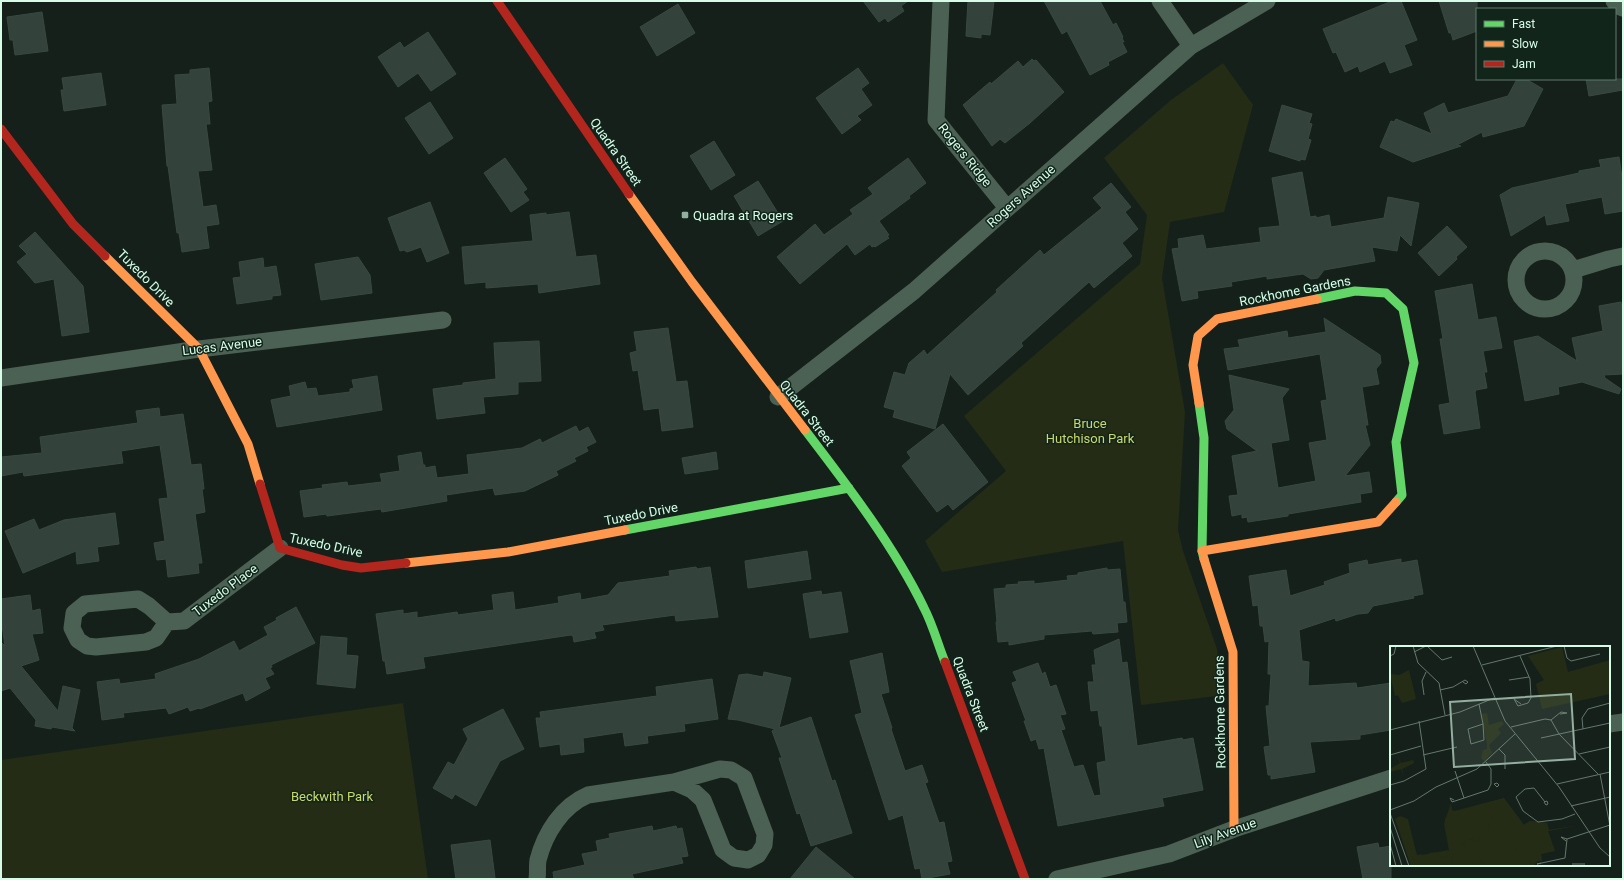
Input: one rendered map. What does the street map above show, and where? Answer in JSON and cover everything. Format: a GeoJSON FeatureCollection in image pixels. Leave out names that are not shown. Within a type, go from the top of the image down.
{"type":"FeatureCollection","features":[{"type":"Feature","properties":{"kind":"street","name":"Quadra Street"},"geometry":{"type":"LineString","coordinates":[[497,1],[622,184],[679,264],[778,397],[849,488],[904,570],[924,609],[1025,879]]}},
{"type":"Feature","properties":{"kind":"street","name":"Rogers Ridge"},"geometry":{"type":"LineString","coordinates":[[941,1],[936,120],[1007,208]]}},
{"type":"Feature","properties":{"kind":"street"},"geometry":{"type":"LineString","coordinates":[[1160,1],[1191,46]]}},
{"type":"Feature","properties":{"kind":"street","name":"Rogers Avenue"},"geometry":{"type":"LineString","coordinates":[[778,397],[914,290],[1191,46],[1267,1]]}},
{"type":"Feature","properties":{"kind":"street"},"geometry":{"type":"LineString","coordinates":[[1614,1],[1618,6],[1623,8]]}},
{"type":"Feature","properties":{"kind":"street","name":"Tuxedo Drive"},"geometry":{"type":"LineString","coordinates":[[1,129],[73,224],[199,349],[248,444],[280,548],[361,568],[478,556],[508,552],[849,488]]}},
{"type":"Feature","properties":{"kind":"street"},"geometry":{"type":"LineString","coordinates":[[1573,270],[1623,256]]}},
{"type":"Feature","properties":{"kind":"street","name":"Rockhome Gardens"},"geometry":{"type":"LineString","coordinates":[[1202,551],[1378,522],[1402,495],[1396,442],[1414,363],[1403,309],[1386,293],[1355,292],[1217,319],[1198,336],[1193,365],[1204,438],[1202,551],[1232,652],[1234,829]]}},
{"type":"Feature","properties":{"kind":"street","name":"Lucas Avenue"},"geometry":{"type":"LineString","coordinates":[[1,378],[199,349],[443,320]]}},
{"type":"Feature","properties":{"kind":"street","name":"Tuxedo Place"},"geometry":{"type":"LineString","coordinates":[[167,622],[184,621],[280,548]]}},
{"type":"Feature","properties":{"kind":"street"},"geometry":{"type":"LineString","coordinates":[[138,599],[149,606],[167,622],[156,638],[146,642],[96,647],[87,646],[78,640],[72,628],[74,614],[85,604],[138,599]]}},
{"type":"Feature","properties":{"kind":"street"},"geometry":{"type":"LineString","coordinates":[[1610,724],[1623,722]]}},
{"type":"Feature","properties":{"kind":"street"},"geometry":{"type":"LineString","coordinates":[[538,879],[538,861],[548,835],[558,819],[569,806],[577,800],[588,795],[674,782],[720,769],[731,770],[744,778],[764,834],[764,846],[758,855],[748,860],[734,858],[723,850],[703,800],[692,790],[674,782]]}},
{"type":"Feature","properties":{"kind":"street","name":"Lily Avenue"},"geometry":{"type":"LineString","coordinates":[[1057,879],[1169,854],[1234,829],[1390,778]]}},
{"type":"Feature","properties":{"kind":"green space","name":"Bruce Hutchison Park"},"geometry":{"type":"Polygon","coordinates":[[[1223,63],[1253,105],[1224,212],[1170,222],[1162,278],[1185,412],[1178,530],[1183,551],[1217,649],[1217,696],[1141,705],[1123,541],[942,572],[925,541],[1006,471],[964,416],[1140,264],[1147,215],[1104,158],[1171,100],[1223,63]]]}},
{"type":"Feature","properties":{"kind":"green space","name":"Beckwith Park"},"geometry":{"type":"Polygon","coordinates":[[[403,703],[428,879],[1,879],[1,760],[403,703]]]}},
{"type":"Feature","properties":{"kind":"building"},"geometry":{"type":"Polygon","coordinates":[[[863,1],[908,1],[901,6],[904,11],[888,22],[885,18],[879,22],[863,1]]]}},
{"type":"Feature","properties":{"kind":"building"},"geometry":{"type":"Polygon","coordinates":[[[968,1],[994,1],[990,35],[981,34],[981,38],[966,36],[968,1]]]}},
{"type":"Feature","properties":{"kind":"building"},"geometry":{"type":"Polygon","coordinates":[[[1044,1],[1100,1],[1113,25],[1116,23],[1123,37],[1124,42],[1122,42],[1127,52],[1108,62],[1109,65],[1090,75],[1067,31],[1062,34],[1044,1]]]}},
{"type":"Feature","properties":{"kind":"building"},"geometry":{"type":"Polygon","coordinates":[[[1392,1],[1401,1],[1417,40],[1404,45],[1412,65],[1390,73],[1385,61],[1360,72],[1358,66],[1345,72],[1336,52],[1333,53],[1323,29],[1392,1]]]}},
{"type":"Feature","properties":{"kind":"building"},"geometry":{"type":"Polygon","coordinates":[[[1439,1],[1477,1],[1476,31],[1453,40],[1451,33],[1449,33],[1439,1]]]}},
{"type":"Feature","properties":{"kind":"building"},"geometry":{"type":"Polygon","coordinates":[[[678,4],[695,33],[657,56],[640,27],[678,4]]]}},
{"type":"Feature","properties":{"kind":"building"},"geometry":{"type":"Polygon","coordinates":[[[42,12],[48,51],[15,55],[13,40],[10,40],[7,17],[42,12]]]}},
{"type":"Feature","properties":{"kind":"building"},"geometry":{"type":"Polygon","coordinates":[[[428,32],[456,74],[431,91],[418,73],[398,87],[378,57],[400,42],[404,48],[428,32]]]}},
{"type":"Feature","properties":{"kind":"building"},"geometry":{"type":"Polygon","coordinates":[[[1032,59],[1034,61],[1036,60],[1064,92],[1030,123],[1005,143],[1000,139],[992,146],[963,105],[1018,61],[1023,67],[1032,59]]]}},
{"type":"Feature","properties":{"kind":"building"},"geometry":{"type":"Polygon","coordinates":[[[209,68],[212,101],[208,102],[210,124],[206,124],[212,170],[198,171],[203,207],[216,205],[219,224],[206,226],[209,248],[182,252],[179,233],[177,233],[167,166],[162,105],[177,104],[175,75],[190,74],[190,70],[209,68]]]}},
{"type":"Feature","properties":{"kind":"building"},"geometry":{"type":"Polygon","coordinates":[[[858,68],[869,83],[861,89],[872,105],[857,116],[861,120],[842,134],[816,98],[858,68]]]}},
{"type":"Feature","properties":{"kind":"building"},"geometry":{"type":"Polygon","coordinates":[[[101,73],[106,105],[64,111],[61,90],[64,90],[62,78],[101,73]]]}},
{"type":"Feature","properties":{"kind":"building"},"geometry":{"type":"Polygon","coordinates":[[[1623,79],[1623,90],[1589,96],[1586,80],[1623,79]]]}},
{"type":"Feature","properties":{"kind":"building"},"geometry":{"type":"Polygon","coordinates":[[[1516,80],[1528,80],[1543,89],[1524,126],[1483,137],[1482,132],[1457,145],[1461,146],[1413,162],[1380,147],[1391,121],[1394,122],[1396,119],[1432,134],[1424,113],[1444,103],[1448,113],[1508,96],[1516,80]]]}},
{"type":"Feature","properties":{"kind":"building"},"geometry":{"type":"Polygon","coordinates":[[[430,102],[453,138],[429,154],[405,118],[430,102]]]}},
{"type":"Feature","properties":{"kind":"building"},"geometry":{"type":"Polygon","coordinates":[[[1282,105],[1312,114],[1309,123],[1312,124],[1308,139],[1311,140],[1305,160],[1300,159],[1300,161],[1269,151],[1282,105]]]}},
{"type":"Feature","properties":{"kind":"building"},"geometry":{"type":"Polygon","coordinates":[[[714,141],[735,175],[711,190],[690,156],[714,141]]]}},
{"type":"Feature","properties":{"kind":"building"},"geometry":{"type":"Polygon","coordinates":[[[1619,157],[1623,184],[1623,211],[1605,214],[1602,197],[1565,204],[1569,221],[1547,225],[1545,215],[1511,236],[1500,195],[1512,188],[1601,167],[1599,160],[1619,157]]]}},
{"type":"Feature","properties":{"kind":"building"},"geometry":{"type":"Polygon","coordinates":[[[505,158],[527,189],[523,192],[529,200],[511,212],[484,173],[505,158]]]}},
{"type":"Feature","properties":{"kind":"building"},"geometry":{"type":"Polygon","coordinates":[[[908,158],[926,183],[909,196],[910,198],[879,221],[889,235],[887,236],[889,238],[875,247],[872,247],[870,244],[855,255],[847,244],[800,284],[777,257],[815,224],[824,235],[853,214],[850,210],[873,194],[868,188],[908,158]]]}},
{"type":"Feature","properties":{"kind":"building"},"geometry":{"type":"Polygon","coordinates":[[[1302,172],[1310,217],[1316,216],[1316,218],[1329,215],[1331,227],[1384,218],[1388,197],[1419,203],[1411,246],[1400,235],[1397,251],[1372,247],[1375,261],[1324,270],[1318,278],[1311,279],[1303,274],[1267,279],[1267,276],[1231,282],[1232,286],[1197,291],[1198,298],[1182,301],[1172,249],[1179,248],[1178,239],[1203,235],[1206,249],[1261,242],[1259,228],[1280,226],[1272,178],[1302,172]]]}},
{"type":"Feature","properties":{"kind":"building"},"geometry":{"type":"Polygon","coordinates":[[[758,181],[783,221],[758,236],[734,196],[758,181]]]}},
{"type":"Feature","properties":{"kind":"building"},"geometry":{"type":"Polygon","coordinates":[[[1111,183],[1131,207],[1125,212],[1138,229],[1122,243],[1132,256],[1094,288],[1089,282],[1021,343],[1023,346],[968,395],[950,374],[935,429],[893,417],[895,410],[884,407],[894,372],[905,375],[909,363],[924,350],[927,355],[997,292],[996,290],[1040,250],[1044,255],[1102,208],[1093,198],[1111,183]]]}},
{"type":"Feature","properties":{"kind":"building"},"geometry":{"type":"Polygon","coordinates":[[[430,202],[449,253],[427,262],[421,247],[407,252],[404,250],[400,251],[388,218],[430,202]]]}},
{"type":"Feature","properties":{"kind":"building"},"geometry":{"type":"Polygon","coordinates":[[[569,212],[576,257],[596,255],[600,284],[539,293],[538,284],[486,288],[486,282],[465,284],[462,247],[533,241],[530,215],[546,213],[546,215],[569,212]]]}},
{"type":"Feature","properties":{"kind":"building"},"geometry":{"type":"Polygon","coordinates":[[[1447,226],[1467,247],[1439,276],[1418,253],[1447,226]]]}},
{"type":"Feature","properties":{"kind":"building"},"geometry":{"type":"Polygon","coordinates":[[[35,232],[83,286],[89,332],[62,336],[54,279],[35,283],[17,262],[27,254],[19,246],[35,232]]]}},
{"type":"Feature","properties":{"kind":"building"},"geometry":{"type":"Polygon","coordinates":[[[358,257],[370,275],[372,293],[321,300],[315,264],[358,257]]]}},
{"type":"Feature","properties":{"kind":"building"},"geometry":{"type":"Polygon","coordinates":[[[263,258],[264,268],[276,266],[281,295],[272,296],[272,299],[237,304],[233,278],[241,277],[239,262],[263,258]]]}},
{"type":"Feature","properties":{"kind":"building"},"geometry":{"type":"Polygon","coordinates":[[[1472,284],[1478,320],[1496,317],[1502,348],[1483,351],[1487,372],[1484,372],[1487,388],[1476,390],[1475,392],[1480,428],[1444,434],[1439,405],[1450,403],[1440,339],[1443,339],[1435,291],[1472,284]]]}},
{"type":"Feature","properties":{"kind":"building"},"geometry":{"type":"Polygon","coordinates":[[[1621,302],[1623,316],[1623,374],[1604,375],[1605,378],[1621,389],[1619,394],[1582,382],[1558,387],[1559,394],[1525,401],[1514,341],[1538,336],[1577,361],[1572,338],[1603,331],[1599,306],[1621,302]]]}},
{"type":"Feature","properties":{"kind":"building"},"geometry":{"type":"Polygon","coordinates":[[[1324,318],[1380,355],[1381,363],[1376,369],[1379,384],[1362,387],[1368,425],[1365,425],[1370,445],[1345,476],[1369,472],[1372,492],[1360,494],[1361,502],[1288,514],[1288,516],[1248,522],[1247,517],[1242,518],[1242,514],[1232,516],[1229,496],[1238,495],[1232,456],[1257,451],[1227,429],[1225,421],[1234,410],[1229,375],[1289,389],[1282,398],[1289,440],[1271,443],[1278,488],[1316,481],[1309,443],[1327,440],[1321,401],[1327,400],[1320,354],[1228,370],[1224,349],[1240,347],[1238,340],[1287,331],[1288,338],[1326,332],[1324,318]]]}},
{"type":"Feature","properties":{"kind":"building"},"geometry":{"type":"Polygon","coordinates":[[[668,328],[676,382],[687,381],[693,427],[662,431],[659,408],[644,410],[638,370],[633,371],[630,353],[637,351],[634,332],[668,328]]]}},
{"type":"Feature","properties":{"kind":"building"},"geometry":{"type":"Polygon","coordinates":[[[539,341],[541,381],[518,382],[518,394],[483,397],[485,413],[437,419],[433,389],[463,385],[463,383],[496,379],[494,343],[539,341]]]}},
{"type":"Feature","properties":{"kind":"building"},"geometry":{"type":"Polygon","coordinates":[[[377,376],[382,410],[277,427],[271,400],[291,396],[289,386],[305,382],[307,389],[316,388],[318,396],[350,392],[350,389],[354,388],[352,380],[377,376]]]}},
{"type":"Feature","properties":{"kind":"building"},"geometry":{"type":"Polygon","coordinates":[[[159,408],[160,417],[183,414],[191,465],[201,464],[205,512],[195,514],[202,563],[198,563],[199,573],[168,577],[166,559],[157,560],[154,543],[165,541],[159,499],[168,498],[160,445],[121,451],[123,463],[24,476],[23,472],[1,476],[1,457],[42,453],[40,437],[138,423],[136,411],[159,408]]]}},
{"type":"Feature","properties":{"kind":"building"},"geometry":{"type":"Polygon","coordinates":[[[943,424],[988,482],[953,510],[948,504],[937,512],[902,466],[911,458],[907,452],[943,424]]]}},
{"type":"Feature","properties":{"kind":"building"},"geometry":{"type":"Polygon","coordinates":[[[576,426],[579,432],[588,427],[596,442],[586,447],[588,451],[574,458],[576,461],[556,471],[558,475],[525,491],[495,495],[493,488],[446,495],[447,501],[382,512],[381,509],[327,516],[326,514],[304,517],[300,491],[323,488],[322,485],[347,482],[348,486],[382,482],[380,474],[400,471],[398,456],[421,452],[423,465],[425,465],[425,468],[435,466],[437,478],[469,474],[467,455],[522,448],[540,439],[542,443],[576,426]]]}},
{"type":"Feature","properties":{"kind":"building"},"geometry":{"type":"Polygon","coordinates":[[[716,452],[718,469],[685,474],[682,458],[716,452]]]}},
{"type":"Feature","properties":{"kind":"building"},"geometry":{"type":"Polygon","coordinates":[[[115,513],[119,544],[97,547],[99,561],[77,564],[76,551],[23,573],[5,531],[34,519],[39,530],[64,520],[115,513]]]}},
{"type":"Feature","properties":{"kind":"building"},"geometry":{"type":"Polygon","coordinates":[[[807,551],[811,579],[748,588],[745,561],[807,551]]]}},
{"type":"Feature","properties":{"kind":"building"},"geometry":{"type":"Polygon","coordinates":[[[1401,559],[1401,563],[1417,560],[1423,594],[1413,596],[1414,598],[1373,606],[1368,613],[1358,614],[1336,621],[1335,618],[1299,630],[1302,661],[1309,662],[1308,686],[1356,683],[1357,688],[1390,683],[1390,730],[1360,735],[1360,739],[1310,742],[1315,772],[1271,779],[1271,775],[1268,775],[1264,747],[1270,746],[1266,706],[1269,706],[1271,674],[1268,674],[1269,641],[1265,642],[1263,626],[1260,626],[1258,605],[1253,606],[1249,576],[1286,570],[1290,596],[1325,585],[1324,582],[1350,573],[1349,564],[1367,560],[1368,565],[1401,559]]]}},
{"type":"Feature","properties":{"kind":"building"},"geometry":{"type":"Polygon","coordinates":[[[696,567],[697,569],[710,567],[718,617],[676,621],[675,615],[602,625],[604,630],[594,632],[596,638],[574,642],[573,636],[571,635],[423,657],[425,668],[387,674],[385,661],[383,661],[376,614],[403,610],[403,614],[417,612],[417,618],[457,612],[458,615],[494,610],[492,595],[513,592],[515,610],[559,603],[558,597],[580,593],[581,600],[608,595],[618,583],[670,576],[669,571],[696,567]]]}},
{"type":"Feature","properties":{"kind":"building"},"geometry":{"type":"Polygon","coordinates":[[[1107,568],[1107,570],[1120,569],[1123,602],[1125,602],[1127,622],[1117,623],[1118,632],[1093,634],[1092,631],[1044,635],[1044,639],[1009,645],[1009,641],[998,642],[994,589],[1006,588],[1006,585],[1019,584],[1018,582],[1034,581],[1034,584],[1068,580],[1067,576],[1107,568]]]}},
{"type":"Feature","properties":{"kind":"building"},"geometry":{"type":"Polygon","coordinates":[[[821,591],[822,595],[841,592],[848,632],[810,638],[803,594],[821,591]]]}},
{"type":"Feature","properties":{"kind":"building"},"geometry":{"type":"Polygon","coordinates":[[[30,595],[32,611],[40,609],[43,633],[32,634],[39,660],[21,666],[58,711],[63,686],[80,690],[72,728],[75,731],[35,726],[36,720],[10,688],[1,691],[1,642],[5,646],[1,618],[1,599],[30,595]]]}},
{"type":"Feature","properties":{"kind":"building"},"geometry":{"type":"Polygon","coordinates":[[[296,607],[315,643],[271,665],[272,667],[270,668],[274,674],[265,678],[270,688],[246,701],[243,693],[200,709],[190,711],[188,707],[169,714],[166,708],[123,713],[124,717],[102,720],[97,682],[119,679],[120,684],[156,679],[155,674],[199,659],[234,641],[239,651],[268,635],[264,627],[277,620],[276,618],[296,607]]]}},
{"type":"Feature","properties":{"kind":"building"},"geometry":{"type":"Polygon","coordinates":[[[321,636],[347,638],[346,655],[358,656],[355,688],[317,684],[321,636]]]}},
{"type":"Feature","properties":{"kind":"building"},"geometry":{"type":"Polygon","coordinates":[[[1119,639],[1122,663],[1127,662],[1137,746],[1182,738],[1183,740],[1193,738],[1203,790],[1162,798],[1164,806],[1058,826],[1044,748],[1039,749],[1036,739],[1031,741],[1024,721],[1026,721],[1012,683],[1017,681],[1013,672],[1038,663],[1042,674],[1045,672],[1050,687],[1056,685],[1066,714],[1060,715],[1065,729],[1061,730],[1074,767],[1083,765],[1094,796],[1101,795],[1097,763],[1106,761],[1102,726],[1100,726],[1098,710],[1091,711],[1088,682],[1094,682],[1092,665],[1096,665],[1094,650],[1119,639]]]}},
{"type":"Feature","properties":{"kind":"building"},"geometry":{"type":"Polygon","coordinates":[[[882,653],[889,692],[881,694],[892,728],[891,729],[905,771],[922,765],[928,782],[925,783],[939,823],[944,822],[952,861],[947,862],[950,874],[922,879],[920,868],[915,869],[903,815],[889,820],[855,715],[862,713],[850,661],[882,653]]]}},
{"type":"Feature","properties":{"kind":"building"},"geometry":{"type":"Polygon","coordinates":[[[764,672],[791,678],[779,728],[811,717],[832,781],[835,780],[852,833],[811,846],[800,813],[797,814],[779,758],[782,758],[772,731],[775,729],[728,719],[739,675],[747,674],[763,677],[764,672]]]}},
{"type":"Feature","properties":{"kind":"building"},"geometry":{"type":"Polygon","coordinates":[[[712,679],[718,719],[684,724],[685,731],[647,736],[648,743],[625,746],[623,732],[583,738],[584,752],[561,755],[560,744],[540,747],[536,718],[541,718],[540,712],[657,696],[656,687],[712,679]]]}},
{"type":"Feature","properties":{"kind":"building"},"geometry":{"type":"Polygon","coordinates":[[[503,709],[524,749],[500,761],[476,806],[455,794],[452,799],[433,788],[448,762],[454,765],[468,739],[463,729],[503,709]]]}},
{"type":"Feature","properties":{"kind":"building"},"geometry":{"type":"Polygon","coordinates":[[[652,826],[653,831],[676,826],[677,829],[682,828],[688,856],[681,857],[683,863],[632,874],[634,879],[554,879],[553,872],[585,865],[582,854],[598,851],[596,841],[610,838],[609,834],[652,826]]]}},
{"type":"Feature","properties":{"kind":"building"},"geometry":{"type":"Polygon","coordinates":[[[490,840],[495,878],[456,879],[451,845],[490,840]]]}},
{"type":"Feature","properties":{"kind":"building"},"geometry":{"type":"Polygon","coordinates":[[[1378,843],[1379,848],[1390,846],[1391,879],[1363,879],[1357,847],[1378,843]]]}},
{"type":"Feature","properties":{"kind":"building"},"geometry":{"type":"Polygon","coordinates":[[[816,847],[855,879],[790,879],[816,847]]]}},
{"type":"Feature","properties":{"kind":"traffic: fast"},"geometry":{"type":"LineString","coordinates":[[1317,299],[1355,291],[1386,293],[1403,309],[1414,363],[1396,442],[1402,495],[1396,502]]}},
{"type":"Feature","properties":{"kind":"traffic: fast"},"geometry":{"type":"LineString","coordinates":[[1199,403],[1204,438],[1202,551],[1204,559]]}},
{"type":"Feature","properties":{"kind":"traffic: fast"},"geometry":{"type":"LineString","coordinates":[[805,430],[869,516],[899,562],[933,628],[945,662]]}},
{"type":"Feature","properties":{"kind":"traffic: fast"},"geometry":{"type":"LineString","coordinates":[[625,530],[849,488]]}},
{"type":"Feature","properties":{"kind":"traffic: slow"},"geometry":{"type":"LineString","coordinates":[[629,194],[692,282],[805,430]]}},
{"type":"Feature","properties":{"kind":"traffic: slow"},"geometry":{"type":"LineString","coordinates":[[105,256],[199,349],[248,444],[260,484]]}},
{"type":"Feature","properties":{"kind":"traffic: slow"},"geometry":{"type":"LineString","coordinates":[[1199,403],[1193,365],[1198,336],[1217,319],[1317,299]]}},
{"type":"Feature","properties":{"kind":"traffic: slow"},"geometry":{"type":"LineString","coordinates":[[1202,551],[1378,522],[1396,502]]}},
{"type":"Feature","properties":{"kind":"traffic: slow"},"geometry":{"type":"LineString","coordinates":[[406,563],[508,552],[625,530]]}},
{"type":"Feature","properties":{"kind":"traffic: slow"},"geometry":{"type":"LineString","coordinates":[[1204,559],[1233,652],[1234,829]]}},
{"type":"Feature","properties":{"kind":"traffic: jam"},"geometry":{"type":"LineString","coordinates":[[497,1],[629,194]]}},
{"type":"Feature","properties":{"kind":"traffic: jam"},"geometry":{"type":"LineString","coordinates":[[1,129],[73,224],[105,256]]}},
{"type":"Feature","properties":{"kind":"traffic: jam"},"geometry":{"type":"LineString","coordinates":[[260,484],[280,548],[342,565],[361,568],[406,563]]}},
{"type":"Feature","properties":{"kind":"traffic: jam"},"geometry":{"type":"LineString","coordinates":[[945,662],[1025,879]]}},
{"type":"Feature","properties":{"kind":"place","name":"Quadra at Rogers"},"geometry":{"type":"Point","coordinates":[685,215]}}]}
